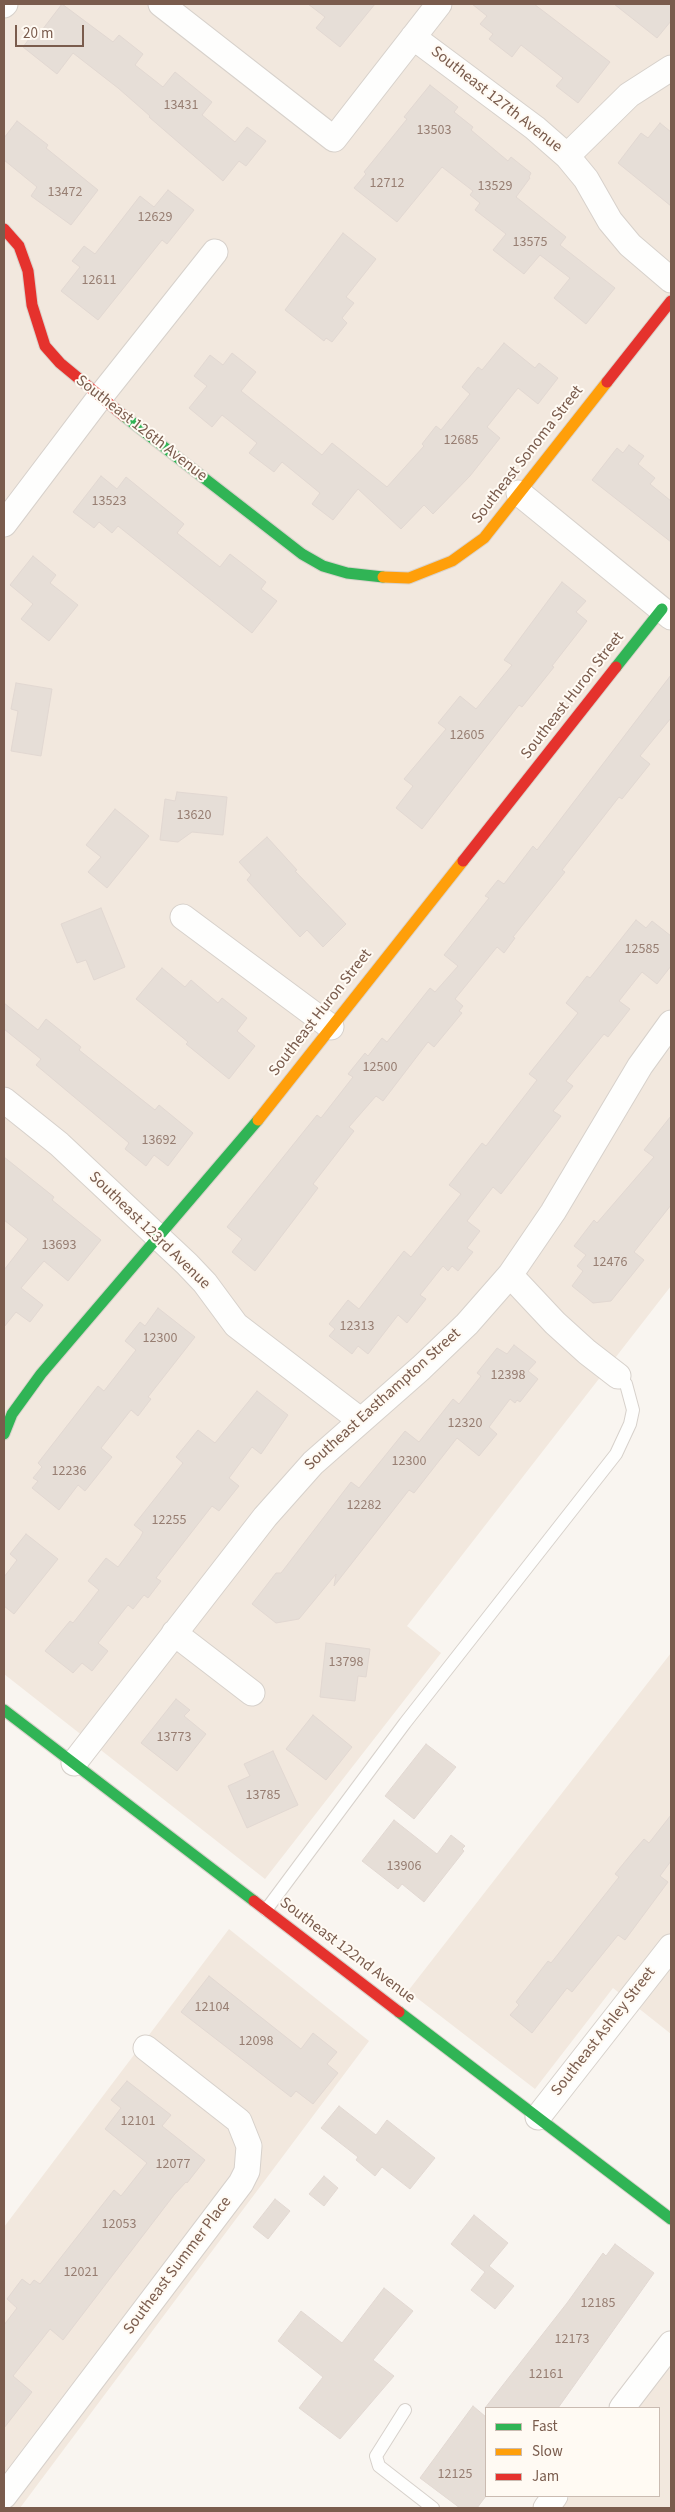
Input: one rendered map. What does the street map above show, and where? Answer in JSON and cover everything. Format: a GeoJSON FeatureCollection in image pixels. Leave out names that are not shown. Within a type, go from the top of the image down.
{"type":"FeatureCollection","features":[{"type":"Feature","properties":{"kind":"street"},"geometry":{"type":"LineString","coordinates":[[161,4],[334,139],[439,4]]}},
{"type":"Feature","properties":{"kind":"street","name":"Southeast 127th Avenue"},"geometry":{"type":"LineString","coordinates":[[413,37],[535,128],[567,156],[586,179],[610,221],[630,245],[671,280]]}},
{"type":"Feature","properties":{"kind":"street"},"geometry":{"type":"LineString","coordinates":[[567,156],[629,95],[671,68]]}},
{"type":"Feature","properties":{"kind":"street","name":"Southeast 126th Avenue"},"geometry":{"type":"LineString","coordinates":[[4,229],[19,246],[28,272],[32,305],[46,346],[66,368],[100,397],[302,554],[323,566],[348,573]]}},
{"type":"Feature","properties":{"kind":"street"},"geometry":{"type":"LineString","coordinates":[[4,524],[100,397],[215,252]]}},
{"type":"Feature","properties":{"kind":"street","name":"Southeast Sonoma Street"},"geometry":{"type":"LineString","coordinates":[[348,573],[373,577],[409,578],[452,561],[484,538],[671,301]]}},
{"type":"Feature","properties":{"kind":"street"},"geometry":{"type":"LineString","coordinates":[[519,493],[667,613]]}},
{"type":"Feature","properties":{"kind":"street","name":"Southeast Huron Street"},"geometry":{"type":"LineString","coordinates":[[4,1434],[12,1414],[41,1374],[232,1152],[667,613]]}},
{"type":"Feature","properties":{"kind":"street"},"geometry":{"type":"LineString","coordinates":[[183,916],[331,1027]]}},
{"type":"Feature","properties":{"kind":"street","name":"Southeast Easthampton Street"},"geometry":{"type":"LineString","coordinates":[[74,1763],[265,1517],[313,1462],[421,1368],[467,1324],[510,1275],[553,1212],[640,1066],[671,1023]]}},
{"type":"Feature","properties":{"kind":"street","name":"Southeast 123rd Avenue"},"geometry":{"type":"LineString","coordinates":[[4,1100],[59,1144],[158,1236],[205,1283],[236,1325],[360,1420]]}},
{"type":"Feature","properties":{"kind":"street"},"geometry":{"type":"LineString","coordinates":[[510,1275],[555,1323],[618,1376]]}},
{"type":"Feature","properties":{"kind":"street"},"geometry":{"type":"LineString","coordinates":[[174,1633],[252,1693]]}},
{"type":"Feature","properties":{"kind":"street","name":"Southeast 122nd Avenue"},"geometry":{"type":"LineString","coordinates":[[4,1710],[671,2219]]}},
{"type":"Feature","properties":{"kind":"street","name":"Southeast Ashley Street"},"geometry":{"type":"LineString","coordinates":[[538,2117],[671,1947]]}},
{"type":"Feature","properties":{"kind":"street","name":"Southeast Summer Place"},"geometry":{"type":"LineString","coordinates":[[4,2496],[235,2191],[247,2171],[249,2146],[239,2121],[146,2048]]}},
{"type":"Feature","properties":{"kind":"street"},"geometry":{"type":"LineString","coordinates":[[623,2407],[671,2344]]}},
{"type":"Feature","properties":{"kind":"street"},"geometry":{"type":"LineString","coordinates":[[546,2508],[555,2497]]}},
{"type":"Feature","properties":{"kind":"lane"},"geometry":{"type":"LineString","coordinates":[[266,1910],[406,1723],[616,1454],[630,1424],[633,1410],[626,1384],[618,1376]]}},
{"type":"Feature","properties":{"kind":"lane"},"geometry":{"type":"LineString","coordinates":[[405,2410],[376,2456],[379,2466],[433,2508]]}},
{"type":"Feature","properties":{"kind":"shaded area"},"geometry":{"type":"Polygon","coordinates":[[[4,4],[671,4],[671,1286],[407,1626],[441,1653],[265,1879],[4,1674],[4,4]]]}},
{"type":"Feature","properties":{"kind":"shaded area"},"geometry":{"type":"Polygon","coordinates":[[[671,1653],[671,2034],[613,1988],[535,2089],[408,1991],[671,1653]]]}},
{"type":"Feature","properties":{"kind":"shaded area"},"geometry":{"type":"Polygon","coordinates":[[[229,1929],[369,2041],[20,2508],[4,2508],[4,2227],[229,1929]]]}},
{"type":"Feature","properties":{"kind":"shaded area"},"geometry":{"type":"Polygon","coordinates":[[[671,2363],[671,2508],[560,2508],[569,2497],[660,2497],[660,2407],[638,2407],[671,2363]]]}},
{"type":"Feature","properties":{"kind":"building"},"geometry":{"type":"Polygon","coordinates":[[[62,4],[113,42],[119,35],[143,54],[135,65],[163,87],[175,72],[212,102],[202,115],[235,142],[247,127],[266,141],[246,166],[239,161],[223,181],[118,88],[73,53],[57,74],[23,47],[35,31],[39,34],[62,4]]]}},
{"type":"Feature","properties":{"kind":"building"},"geometry":{"type":"Polygon","coordinates":[[[308,4],[375,4],[340,47],[316,28],[325,17],[308,4]]]}},
{"type":"Feature","properties":{"kind":"building"},"geometry":{"type":"Polygon","coordinates":[[[472,4],[534,4],[610,62],[578,103],[556,86],[563,78],[521,45],[512,57],[489,39],[493,34],[480,24],[487,16],[472,4]]]}},
{"type":"Feature","properties":{"kind":"building"},"geometry":{"type":"Polygon","coordinates":[[[614,4],[671,4],[671,21],[657,38],[614,4]]]}},
{"type":"Feature","properties":{"kind":"building"},"geometry":{"type":"Polygon","coordinates":[[[430,85],[458,107],[454,112],[473,127],[471,130],[508,161],[511,157],[531,173],[530,178],[516,197],[566,237],[560,245],[615,288],[586,324],[554,298],[570,278],[540,255],[524,274],[493,250],[506,234],[475,210],[480,203],[470,195],[473,191],[442,167],[397,222],[354,188],[366,174],[364,172],[407,119],[404,117],[430,85]]]}},
{"type":"Feature","properties":{"kind":"building"},"geometry":{"type":"Polygon","coordinates":[[[17,121],[48,145],[46,148],[98,190],[71,225],[31,196],[37,187],[4,160],[4,138],[17,121]]]}},
{"type":"Feature","properties":{"kind":"building"},"geometry":{"type":"Polygon","coordinates":[[[660,123],[671,132],[671,206],[618,163],[641,133],[648,138],[660,123]]]}},
{"type":"Feature","properties":{"kind":"building"},"geometry":{"type":"Polygon","coordinates":[[[168,190],[194,210],[167,244],[162,240],[98,320],[61,291],[80,267],[72,261],[84,246],[95,254],[140,196],[154,207],[168,190]]]}},
{"type":"Feature","properties":{"kind":"building"},"geometry":{"type":"Polygon","coordinates":[[[343,233],[376,259],[346,297],[354,303],[342,318],[347,323],[332,342],[326,338],[324,341],[285,310],[343,233]]]}},
{"type":"Feature","properties":{"kind":"building"},"geometry":{"type":"Polygon","coordinates":[[[504,343],[535,368],[539,363],[558,378],[538,404],[518,388],[487,427],[500,438],[470,476],[433,514],[424,505],[401,529],[358,489],[333,520],[312,504],[320,493],[282,462],[274,472],[249,453],[257,443],[222,415],[212,427],[189,408],[207,386],[194,376],[210,355],[223,365],[232,353],[256,372],[241,391],[322,455],[332,443],[387,487],[424,446],[422,444],[436,426],[441,430],[470,394],[462,387],[478,367],[482,370],[504,343]]]}},
{"type":"Feature","properties":{"kind":"building"},"geometry":{"type":"Polygon","coordinates":[[[629,445],[644,456],[638,464],[655,478],[650,484],[671,501],[671,542],[592,480],[617,448],[623,453],[629,445]]]}},
{"type":"Feature","properties":{"kind":"building"},"geometry":{"type":"Polygon","coordinates":[[[101,476],[117,489],[126,477],[184,524],[177,533],[220,567],[230,554],[266,582],[261,589],[277,601],[252,633],[118,526],[112,533],[99,522],[94,528],[73,512],[101,476]]]}},
{"type":"Feature","properties":{"kind":"building"},"geometry":{"type":"Polygon","coordinates":[[[33,556],[56,575],[50,583],[78,605],[49,641],[21,619],[33,604],[10,585],[33,556]]]}},
{"type":"Feature","properties":{"kind":"building"},"geometry":{"type":"Polygon","coordinates":[[[562,582],[586,601],[576,612],[587,621],[552,666],[554,667],[522,707],[519,705],[422,829],[396,808],[413,786],[404,779],[446,729],[438,723],[460,696],[476,709],[512,665],[504,660],[562,582]]]}},
{"type":"Feature","properties":{"kind":"building"},"geometry":{"type":"Polygon","coordinates":[[[671,675],[671,718],[640,756],[650,764],[622,799],[619,797],[562,870],[565,872],[513,937],[515,938],[504,953],[497,947],[455,999],[463,1006],[459,1011],[462,1013],[434,1047],[428,1042],[383,1101],[376,1096],[349,1127],[354,1131],[313,1184],[318,1188],[255,1271],[232,1252],[242,1239],[227,1227],[317,1115],[321,1118],[353,1077],[348,1074],[365,1053],[368,1056],[382,1038],[387,1042],[430,988],[435,992],[458,966],[444,955],[489,898],[485,896],[498,880],[504,884],[533,846],[537,850],[671,675]]]}},
{"type":"Feature","properties":{"kind":"building"},"geometry":{"type":"Polygon","coordinates":[[[16,683],[52,689],[41,756],[11,751],[18,711],[11,709],[16,683]]]}},
{"type":"Feature","properties":{"kind":"building"},"geometry":{"type":"Polygon","coordinates":[[[177,792],[227,797],[223,835],[192,832],[178,842],[160,840],[165,799],[175,801],[177,792]]]}},
{"type":"Feature","properties":{"kind":"building"},"geometry":{"type":"Polygon","coordinates":[[[115,809],[149,836],[107,888],[88,872],[101,857],[86,845],[115,809]]]}},
{"type":"Feature","properties":{"kind":"building"},"geometry":{"type":"Polygon","coordinates":[[[267,837],[297,870],[295,871],[346,924],[323,947],[307,930],[300,937],[247,880],[251,875],[239,862],[267,837]]]}},
{"type":"Feature","properties":{"kind":"building"},"geometry":{"type":"Polygon","coordinates":[[[101,908],[125,967],[94,980],[86,960],[77,963],[61,924],[101,908]]]}},
{"type":"Feature","properties":{"kind":"building"},"geometry":{"type":"Polygon","coordinates":[[[636,920],[646,928],[652,921],[671,936],[671,966],[657,984],[642,972],[619,1001],[630,1009],[608,1037],[604,1034],[566,1081],[573,1086],[553,1111],[561,1116],[501,1194],[493,1187],[467,1221],[480,1231],[467,1248],[473,1252],[458,1271],[452,1266],[448,1271],[443,1266],[420,1295],[426,1299],[407,1323],[398,1315],[368,1354],[358,1346],[352,1354],[329,1336],[335,1329],[329,1324],[348,1300],[359,1309],[404,1251],[411,1257],[461,1194],[449,1185],[482,1143],[486,1146],[537,1080],[529,1074],[578,1013],[566,1003],[587,976],[590,978],[636,920]]]}},
{"type":"Feature","properties":{"kind":"building"},"geometry":{"type":"Polygon","coordinates":[[[162,968],[185,987],[191,980],[218,1003],[222,998],[247,1018],[237,1031],[255,1046],[229,1079],[186,1044],[188,1042],[136,999],[162,968]]]}},
{"type":"Feature","properties":{"kind":"building"},"geometry":{"type":"Polygon","coordinates":[[[4,1003],[38,1030],[46,1019],[81,1047],[79,1050],[155,1110],[159,1105],[193,1133],[168,1166],[154,1155],[146,1166],[125,1149],[129,1143],[36,1065],[41,1059],[4,1029],[4,1003]]]}},
{"type":"Feature","properties":{"kind":"building"},"geometry":{"type":"Polygon","coordinates":[[[671,1116],[671,1205],[634,1252],[644,1260],[611,1301],[593,1303],[572,1286],[583,1271],[577,1266],[586,1255],[574,1246],[594,1220],[597,1223],[654,1157],[644,1150],[671,1116]]]}},
{"type":"Feature","properties":{"kind":"building"},"geometry":{"type":"Polygon","coordinates":[[[4,1157],[54,1197],[52,1200],[101,1240],[68,1281],[44,1261],[21,1288],[43,1305],[30,1322],[16,1312],[4,1327],[4,1270],[28,1239],[4,1220],[4,1157]]]}},
{"type":"Feature","properties":{"kind":"building"},"geometry":{"type":"Polygon","coordinates":[[[158,1308],[195,1337],[148,1397],[151,1399],[138,1416],[131,1410],[101,1448],[112,1457],[85,1491],[78,1485],[59,1510],[32,1488],[38,1481],[33,1478],[42,1467],[38,1463],[98,1386],[104,1391],[136,1350],[125,1341],[140,1322],[145,1326],[158,1308]]]}},
{"type":"Feature","properties":{"kind":"building"},"geometry":{"type":"Polygon","coordinates":[[[514,1345],[536,1362],[528,1371],[538,1379],[520,1402],[517,1400],[515,1403],[510,1399],[489,1427],[497,1434],[479,1456],[457,1438],[414,1493],[409,1490],[334,1586],[336,1574],[299,1619],[276,1623],[252,1604],[276,1573],[281,1573],[351,1482],[359,1488],[405,1431],[419,1442],[453,1399],[459,1404],[481,1376],[477,1373],[497,1348],[507,1354],[514,1345]]]}},
{"type":"Feature","properties":{"kind":"building"},"geometry":{"type":"Polygon","coordinates":[[[257,1391],[288,1415],[261,1454],[252,1447],[229,1478],[239,1486],[219,1511],[212,1506],[156,1578],[161,1581],[148,1598],[144,1595],[133,1609],[128,1605],[98,1643],[108,1651],[92,1671],[82,1663],[73,1673],[45,1651],[70,1621],[73,1623],[99,1590],[88,1581],[106,1558],[118,1567],[140,1538],[143,1532],[134,1525],[183,1463],[176,1457],[198,1430],[215,1443],[257,1391]]]}},
{"type":"Feature","properties":{"kind":"building"},"geometry":{"type":"Polygon","coordinates":[[[26,1534],[58,1559],[14,1614],[4,1606],[4,1577],[17,1560],[10,1554],[26,1534]]]}},
{"type":"Feature","properties":{"kind":"building"},"geometry":{"type":"Polygon","coordinates":[[[326,1643],[370,1649],[366,1677],[358,1676],[355,1701],[320,1697],[326,1643]]]}},
{"type":"Feature","properties":{"kind":"building"},"geometry":{"type":"Polygon","coordinates":[[[176,1699],[190,1710],[184,1716],[206,1734],[177,1771],[141,1743],[176,1699]]]}},
{"type":"Feature","properties":{"kind":"building"},"geometry":{"type":"Polygon","coordinates":[[[313,1715],[352,1747],[326,1780],[286,1749],[313,1715]]]}},
{"type":"Feature","properties":{"kind":"building"},"geometry":{"type":"Polygon","coordinates":[[[426,1744],[456,1767],[414,1819],[385,1796],[426,1744]]]}},
{"type":"Feature","properties":{"kind":"building"},"geometry":{"type":"Polygon","coordinates":[[[273,1751],[298,1805],[247,1828],[228,1786],[250,1776],[244,1764],[273,1751]]]}},
{"type":"Feature","properties":{"kind":"building"},"geometry":{"type":"Polygon","coordinates":[[[671,1815],[671,1861],[660,1876],[668,1882],[625,1940],[618,1935],[572,1992],[567,1988],[532,2033],[510,2015],[519,2005],[516,2002],[548,1961],[551,1963],[619,1877],[615,1874],[632,1853],[644,1839],[649,1843],[671,1815]]]}},
{"type":"Feature","properties":{"kind":"building"},"geometry":{"type":"Polygon","coordinates":[[[394,1820],[437,1854],[451,1835],[465,1846],[462,1849],[464,1851],[424,1902],[402,1884],[398,1889],[362,1861],[394,1820]]]}},
{"type":"Feature","properties":{"kind":"building"},"geometry":{"type":"Polygon","coordinates":[[[209,1976],[301,2049],[313,2033],[337,2052],[327,2064],[338,2073],[313,2104],[296,2091],[291,2097],[181,2012],[209,1976]]]}},
{"type":"Feature","properties":{"kind":"building"},"geometry":{"type":"Polygon","coordinates":[[[127,2081],[171,2115],[162,2126],[205,2160],[187,2183],[174,2195],[63,2340],[50,2329],[13,2376],[32,2392],[4,2428],[4,2325],[17,2308],[7,2299],[22,2279],[30,2285],[34,2280],[40,2284],[114,2190],[121,2196],[147,2163],[105,2129],[121,2108],[111,2100],[127,2081]]]}},
{"type":"Feature","properties":{"kind":"building"},"geometry":{"type":"Polygon","coordinates":[[[339,2106],[376,2135],[387,2120],[435,2158],[410,2189],[382,2167],[375,2176],[356,2160],[358,2157],[321,2128],[339,2106]]]}},
{"type":"Feature","properties":{"kind":"building"},"geometry":{"type":"Polygon","coordinates":[[[324,2176],[338,2188],[324,2206],[309,2194],[324,2176]]]}},
{"type":"Feature","properties":{"kind":"building"},"geometry":{"type":"Polygon","coordinates":[[[275,2199],[290,2211],[268,2239],[253,2227],[275,2199]]]}},
{"type":"Feature","properties":{"kind":"building"},"geometry":{"type":"Polygon","coordinates":[[[474,2215],[508,2243],[489,2266],[514,2286],[495,2309],[471,2290],[485,2272],[451,2244],[474,2215]]]}},
{"type":"Feature","properties":{"kind":"building"},"geometry":{"type":"Polygon","coordinates":[[[615,2244],[654,2273],[559,2407],[486,2407],[567,2303],[603,2253],[606,2256],[615,2244]]]}},
{"type":"Feature","properties":{"kind":"building"},"geometry":{"type":"Polygon","coordinates":[[[384,2288],[413,2311],[373,2360],[394,2376],[340,2439],[299,2408],[323,2377],[278,2341],[301,2311],[342,2343],[384,2288]]]}},
{"type":"Feature","properties":{"kind":"building"},"geometry":{"type":"Polygon","coordinates":[[[473,2406],[485,2416],[485,2497],[477,2508],[460,2508],[420,2478],[473,2406]]]}},
{"type":"Feature","properties":{"kind":"traffic: fast"},"geometry":{"type":"LineString","coordinates":[[124,416],[302,554],[323,566],[347,573],[383,577]]}},
{"type":"Feature","properties":{"kind":"traffic: fast"},"geometry":{"type":"LineString","coordinates":[[616,667],[662,609]]}},
{"type":"Feature","properties":{"kind":"traffic: fast"},"geometry":{"type":"LineString","coordinates":[[4,1434],[12,1414],[41,1374],[258,1120]]}},
{"type":"Feature","properties":{"kind":"traffic: fast"},"geometry":{"type":"LineString","coordinates":[[4,1710],[254,1901]]}},
{"type":"Feature","properties":{"kind":"traffic: fast"},"geometry":{"type":"LineString","coordinates":[[399,2012],[671,2219]]}},
{"type":"Feature","properties":{"kind":"traffic: slow"},"geometry":{"type":"LineString","coordinates":[[383,577],[409,578],[452,561],[484,538],[607,382]]}},
{"type":"Feature","properties":{"kind":"traffic: slow"},"geometry":{"type":"LineString","coordinates":[[258,1120],[463,861]]}},
{"type":"Feature","properties":{"kind":"traffic: jam"},"geometry":{"type":"LineString","coordinates":[[4,229],[19,246],[28,271],[32,305],[45,346],[60,363],[124,416]]}},
{"type":"Feature","properties":{"kind":"traffic: jam"},"geometry":{"type":"LineString","coordinates":[[607,382],[671,301]]}},
{"type":"Feature","properties":{"kind":"traffic: jam"},"geometry":{"type":"LineString","coordinates":[[463,861],[616,667]]}},
{"type":"Feature","properties":{"kind":"traffic: jam"},"geometry":{"type":"LineString","coordinates":[[254,1901],[399,2012]]}}]}
